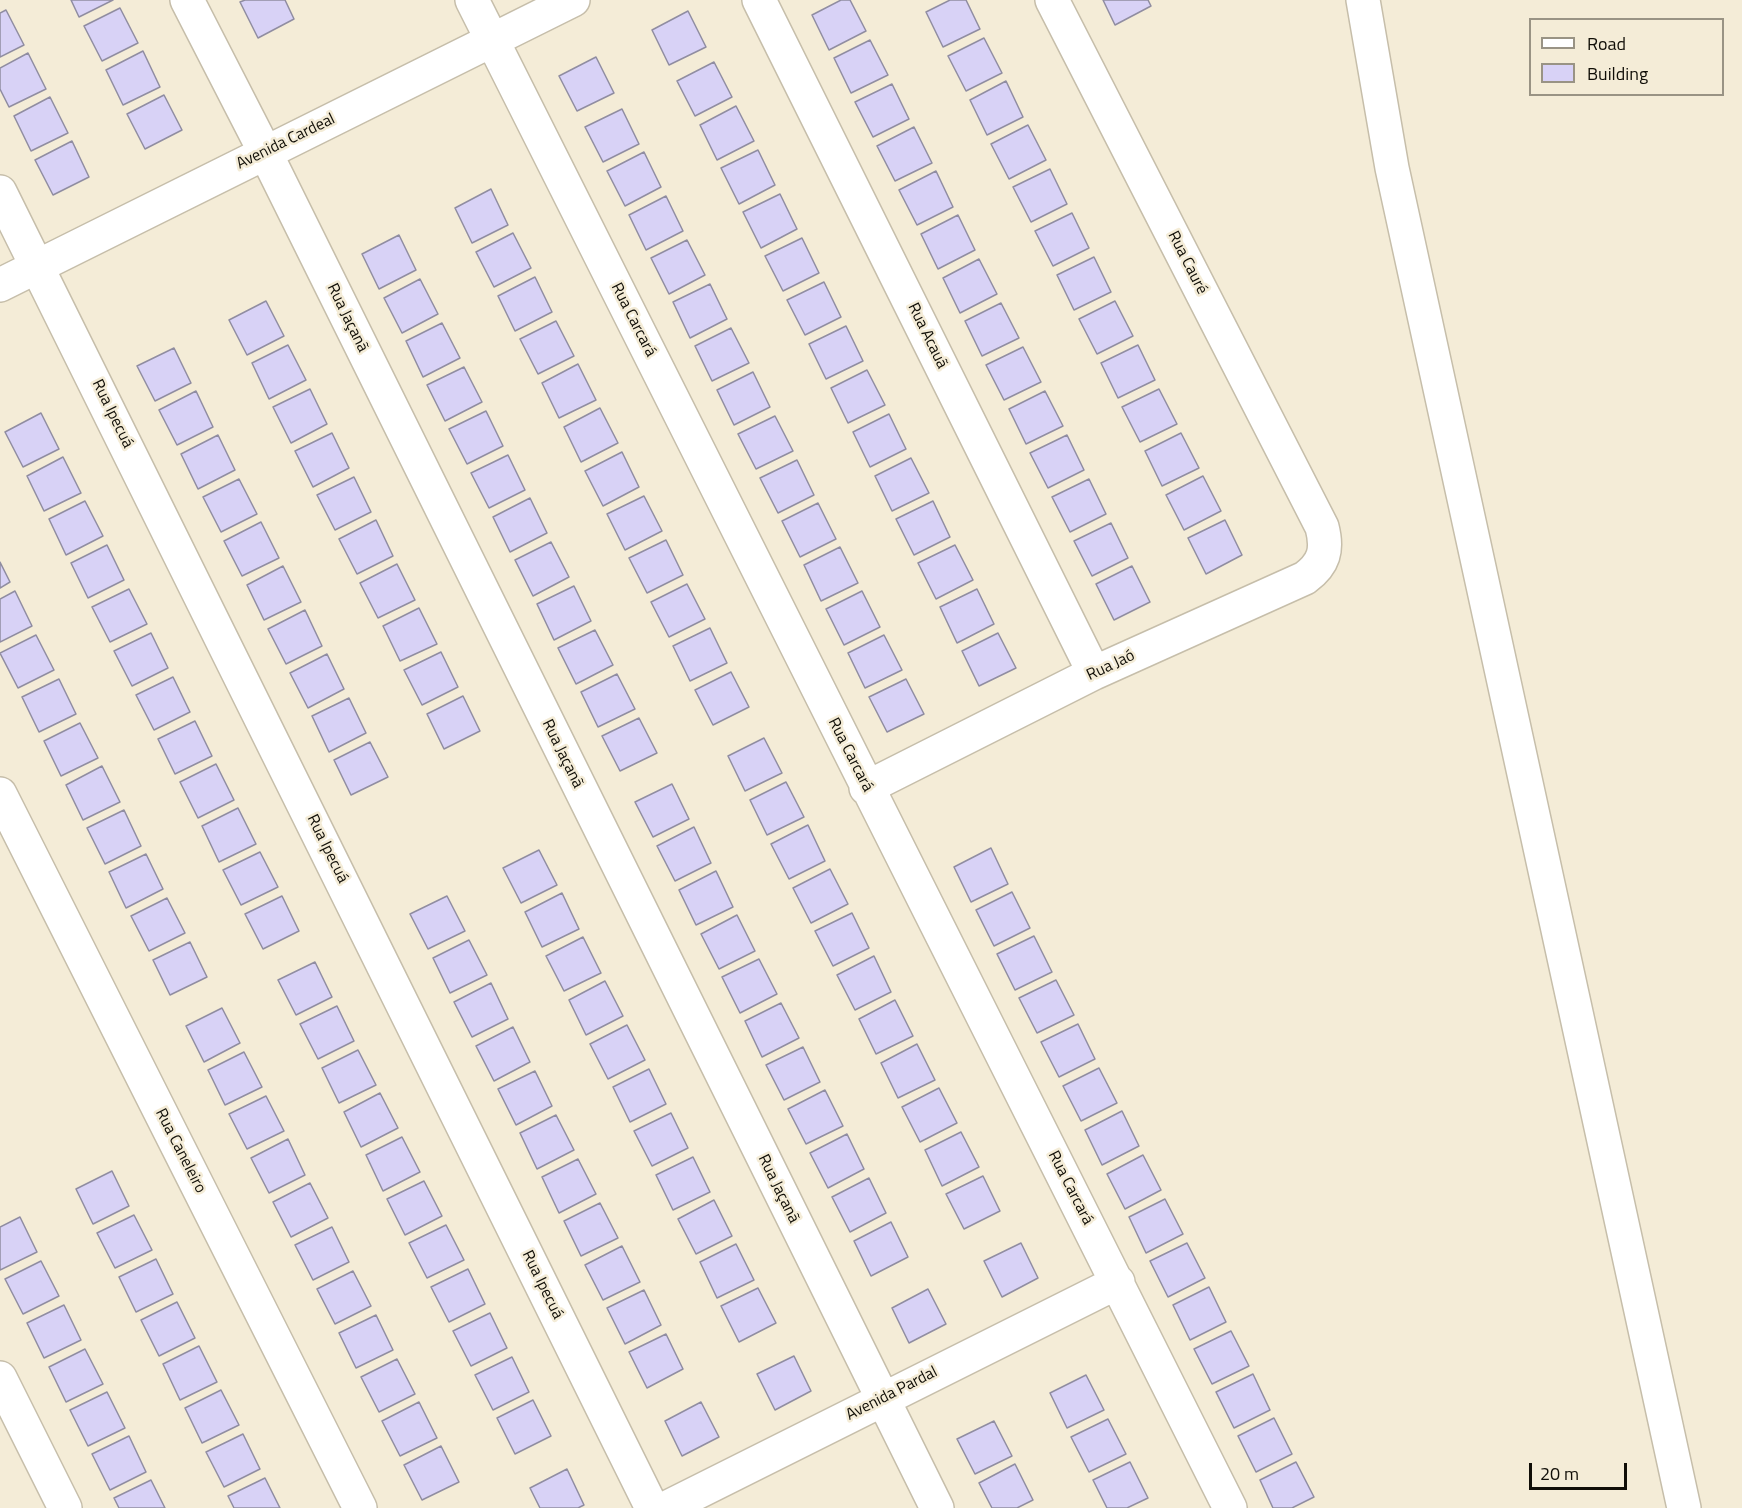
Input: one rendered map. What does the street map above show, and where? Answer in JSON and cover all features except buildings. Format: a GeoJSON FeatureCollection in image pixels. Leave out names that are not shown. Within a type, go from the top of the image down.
{"type":"FeatureCollection","features":[{"type":"Feature","properties":{"kind":"street","name":"Rua Jaçanã"},"geometry":{"type":"LineString","coordinates":[[187,0],[266,152],[881,1399],[937,1508]]}},
{"type":"Feature","properties":{"kind":"street","name":"Rua Carcará"},"geometry":{"type":"LineString","coordinates":[[472,0],[866,788],[1118,1282],[1230,1508]]}},
{"type":"Feature","properties":{"kind":"street","name":"Avenida Cardeal"},"geometry":{"type":"LineString","coordinates":[[0,285],[573,0]]}},
{"type":"Feature","properties":{"kind":"street","name":"Rua Acauã"},"geometry":{"type":"LineString","coordinates":[[759,0],[1095,673]]}},
{"type":"Feature","properties":{"kind":"street","name":"Rua Cauré"},"geometry":{"type":"LineString","coordinates":[[1052,0],[1322,527]]}},
{"type":"Feature","properties":{"kind":"street"},"geometry":{"type":"LineString","coordinates":[[1364,0],[1392,168],[1683,1508]]}},
{"type":"Feature","properties":{"kind":"street","name":"Rua Ipecuá"},"geometry":{"type":"LineString","coordinates":[[0,192],[652,1508]]}},
{"type":"Feature","properties":{"kind":"street","name":"Rua Jaó"},"geometry":{"type":"LineString","coordinates":[[866,788],[1095,673],[1305,578],[1318,568],[1323,558],[1327,545],[1322,527]]}},
{"type":"Feature","properties":{"kind":"street","name":"Rua Caneleiro"},"geometry":{"type":"LineString","coordinates":[[0,794],[360,1508]]}},
{"type":"Feature","properties":{"kind":"street","name":"Avenida Pardal"},"geometry":{"type":"LineString","coordinates":[[666,1508],[1118,1282]]}},
{"type":"Feature","properties":{"kind":"street"},"geometry":{"type":"LineString","coordinates":[[0,1378],[65,1508]]}}]}
